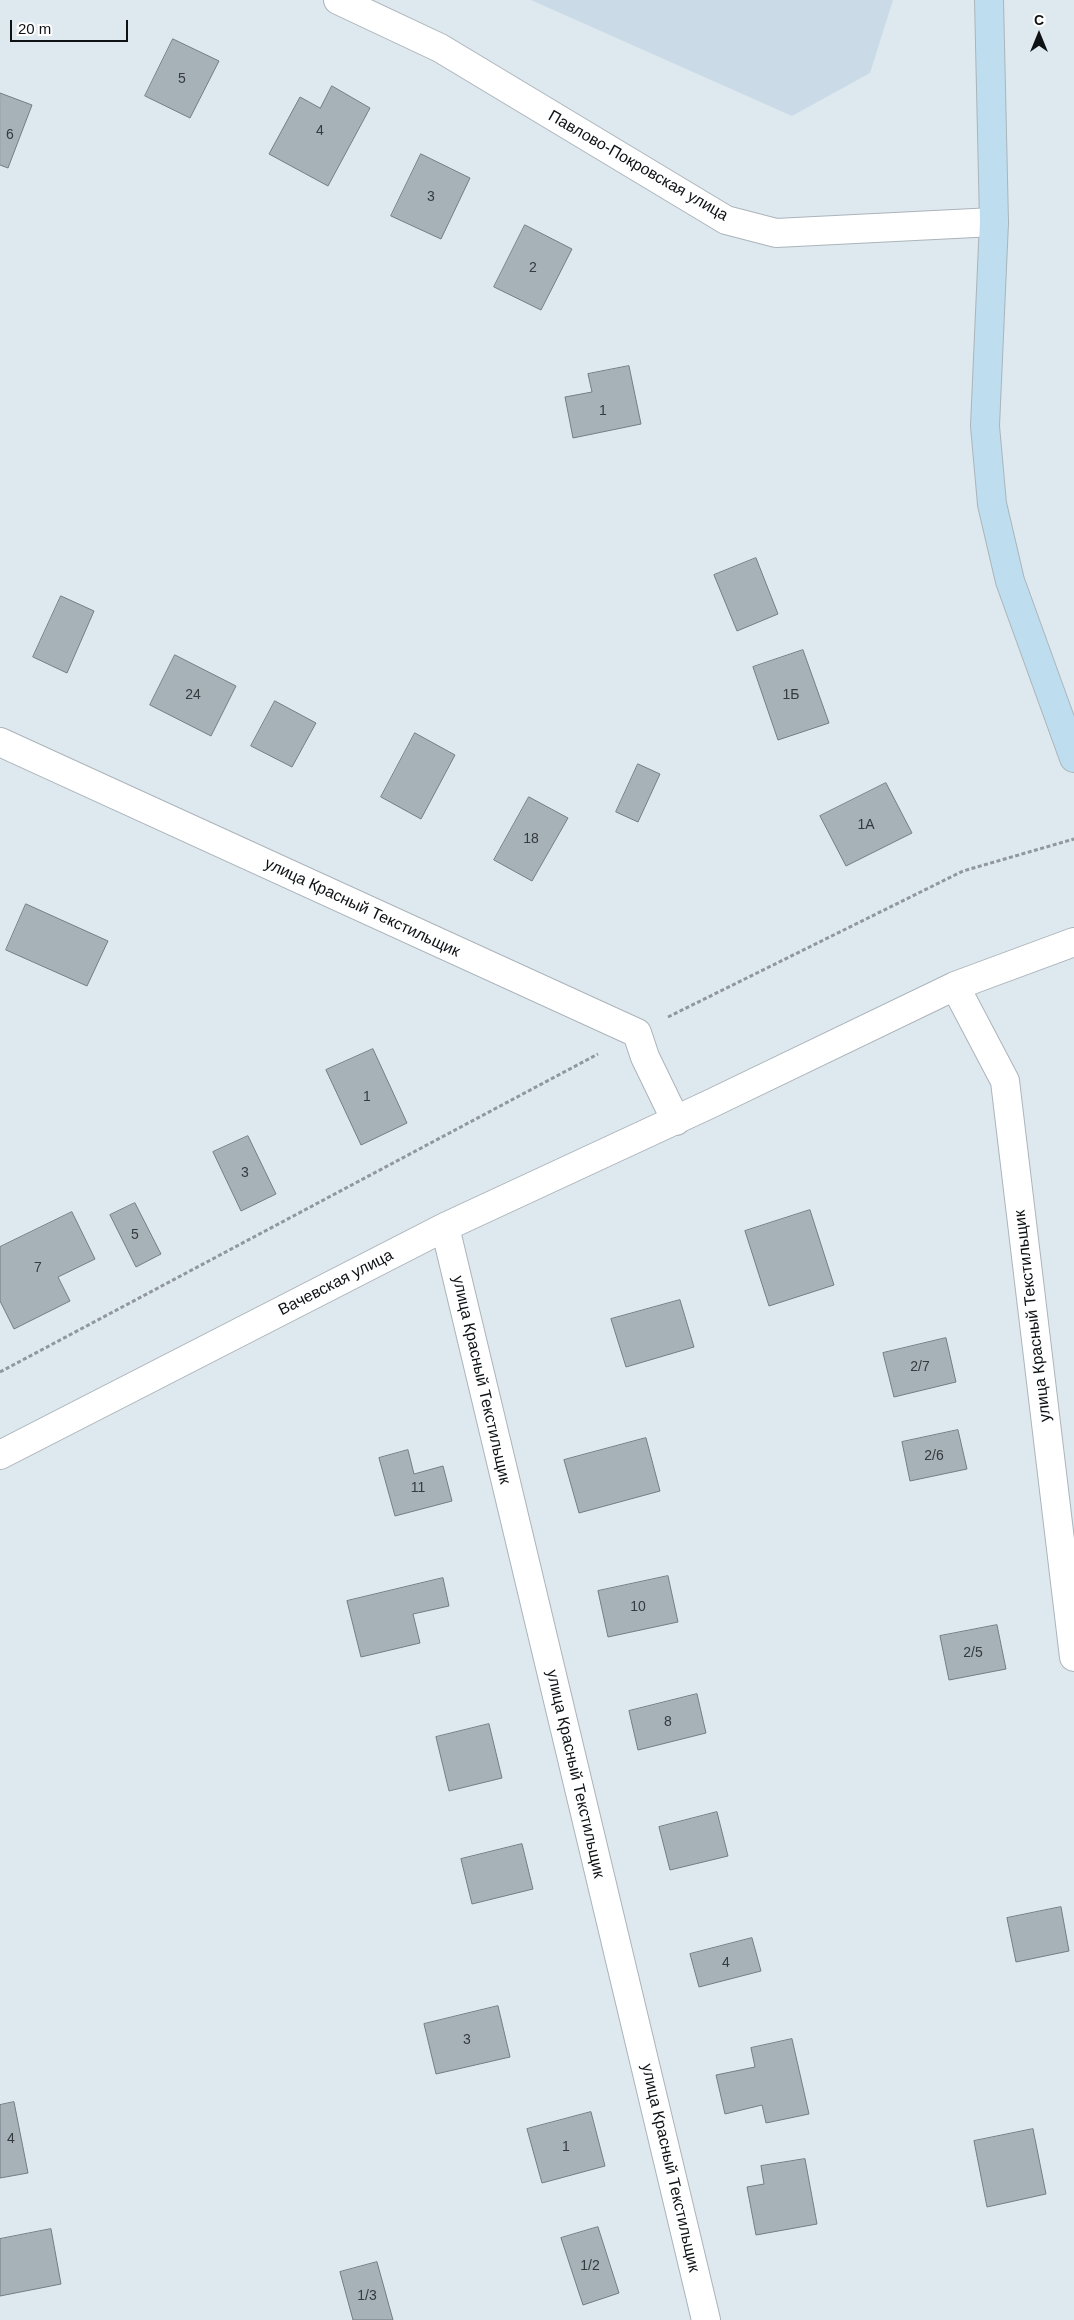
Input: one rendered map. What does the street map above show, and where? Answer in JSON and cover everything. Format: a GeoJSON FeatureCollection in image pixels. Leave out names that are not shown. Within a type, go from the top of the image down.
{"type":"FeatureCollection","features":[{"type":"Feature","properties":{"kind":"main road"},"geometry":{"type":"LineString","coordinates":[[989,0],[994,222],[985,426],[992,504],[1010,581],[1074,758]]}},
{"type":"Feature","properties":{"kind":"street","name":"Павлово-Покровская улица"},"geometry":{"type":"LineString","coordinates":[[338,0],[440,48],[726,220],[776,233],[994,222]]}},
{"type":"Feature","properties":{"kind":"street","name":"улица Красный Текстильщик"},"geometry":{"type":"LineString","coordinates":[[0,742],[637,1033]]}},
{"type":"Feature","properties":{"kind":"street","name":"Вачевская улица"},"geometry":{"type":"LineString","coordinates":[[0,1455],[445,1228],[955,986],[1074,942]]}},
{"type":"Feature","properties":{"kind":"street","name":"улица Красный Текстильщик"},"geometry":{"type":"LineString","coordinates":[[955,986],[1004,1081],[1074,1657]]}},
{"type":"Feature","properties":{"kind":"street"},"geometry":{"type":"LineString","coordinates":[[637,1033],[645,1057],[676,1120]]}},
{"type":"Feature","properties":{"kind":"street","name":"улица Красный Текстильщик"},"geometry":{"type":"LineString","coordinates":[[445,1228],[706,2320]]}},
{"type":"Feature","properties":{"kind":"path"},"geometry":{"type":"LineString","coordinates":[[0,1372],[637,1033],[963,872],[1074,840]]}},
{"type":"Feature","properties":{"kind":"shaded area"},"geometry":{"type":"Polygon","coordinates":[[[531,0],[893,0],[870,73],[792,116],[531,0]]]}},
{"type":"Feature","properties":{"kind":"building"},"geometry":{"type":"Polygon","coordinates":[[[173,39],[219,61],[190,118],[145,96],[173,39]]]}},
{"type":"Feature","properties":{"kind":"building"},"geometry":{"type":"Polygon","coordinates":[[[332,86],[370,108],[328,186],[269,154],[300,97],[320,108],[332,86]]]}},
{"type":"Feature","properties":{"kind":"building"},"geometry":{"type":"Polygon","coordinates":[[[0,93],[32,105],[8,168],[0,165],[0,93]]]}},
{"type":"Feature","properties":{"kind":"building"},"geometry":{"type":"Polygon","coordinates":[[[421,154],[470,178],[441,239],[391,216],[421,154]]]}},
{"type":"Feature","properties":{"kind":"building"},"geometry":{"type":"Polygon","coordinates":[[[525,225],[572,249],[541,310],[494,287],[525,225]]]}},
{"type":"Feature","properties":{"kind":"building"},"geometry":{"type":"Polygon","coordinates":[[[629,366],[641,424],[573,438],[565,397],[592,392],[588,374],[629,366]]]}},
{"type":"Feature","properties":{"kind":"building"},"geometry":{"type":"Polygon","coordinates":[[[756,558],[778,614],[737,631],[714,575],[756,558]]]}},
{"type":"Feature","properties":{"kind":"building"},"geometry":{"type":"Polygon","coordinates":[[[61,596],[94,611],[67,673],[33,657],[61,596]]]}},
{"type":"Feature","properties":{"kind":"building"},"geometry":{"type":"Polygon","coordinates":[[[803,650],[829,723],[778,740],[753,667],[803,650]]]}},
{"type":"Feature","properties":{"kind":"building"},"geometry":{"type":"Polygon","coordinates":[[[175,655],[236,686],[211,736],[150,705],[175,655]]]}},
{"type":"Feature","properties":{"kind":"building"},"geometry":{"type":"Polygon","coordinates":[[[275,701],[316,723],[292,767],[251,746],[275,701]]]}},
{"type":"Feature","properties":{"kind":"building"},"geometry":{"type":"Polygon","coordinates":[[[415,733],[455,755],[421,819],[381,797],[415,733]]]}},
{"type":"Feature","properties":{"kind":"building"},"geometry":{"type":"Polygon","coordinates":[[[638,764],[660,774],[638,822],[616,812],[638,764]]]}},
{"type":"Feature","properties":{"kind":"building"},"geometry":{"type":"Polygon","coordinates":[[[886,783],[912,833],[846,866],[820,816],[886,783]]]}},
{"type":"Feature","properties":{"kind":"building"},"geometry":{"type":"Polygon","coordinates":[[[529,797],[568,818],[532,881],[494,860],[529,797]]]}},
{"type":"Feature","properties":{"kind":"building"},"geometry":{"type":"Polygon","coordinates":[[[26,904],[108,941],[87,986],[6,950],[26,904]]]}},
{"type":"Feature","properties":{"kind":"building"},"geometry":{"type":"Polygon","coordinates":[[[373,1049],[407,1123],[361,1145],[326,1070],[373,1049]]]}},
{"type":"Feature","properties":{"kind":"building"},"geometry":{"type":"Polygon","coordinates":[[[248,1136],[276,1194],[241,1211],[213,1152],[248,1136]]]}},
{"type":"Feature","properties":{"kind":"building"},"geometry":{"type":"Polygon","coordinates":[[[135,1203],[161,1254],[136,1267],[110,1215],[135,1203]]]}},
{"type":"Feature","properties":{"kind":"building"},"geometry":{"type":"Polygon","coordinates":[[[810,1210],[834,1285],[769,1306],[745,1231],[810,1210]]]}},
{"type":"Feature","properties":{"kind":"building"},"geometry":{"type":"Polygon","coordinates":[[[72,1212],[95,1259],[58,1277],[70,1301],[14,1329],[0,1301],[0,1247],[72,1212]]]}},
{"type":"Feature","properties":{"kind":"building"},"geometry":{"type":"Polygon","coordinates":[[[680,1300],[694,1347],[626,1367],[611,1319],[680,1300]]]}},
{"type":"Feature","properties":{"kind":"building"},"geometry":{"type":"Polygon","coordinates":[[[946,1338],[956,1382],[894,1397],[883,1353],[946,1338]]]}},
{"type":"Feature","properties":{"kind":"building"},"geometry":{"type":"Polygon","coordinates":[[[958,1430],[967,1469],[910,1481],[902,1442],[958,1430]]]}},
{"type":"Feature","properties":{"kind":"building"},"geometry":{"type":"Polygon","coordinates":[[[646,1438],[660,1491],[579,1513],[564,1460],[646,1438]]]}},
{"type":"Feature","properties":{"kind":"building"},"geometry":{"type":"Polygon","coordinates":[[[408,1450],[414,1474],[443,1466],[452,1501],[395,1516],[379,1458],[408,1450]]]}},
{"type":"Feature","properties":{"kind":"building"},"geometry":{"type":"Polygon","coordinates":[[[668,1576],[678,1622],[608,1637],[598,1591],[668,1576]]]}},
{"type":"Feature","properties":{"kind":"building"},"geometry":{"type":"Polygon","coordinates":[[[443,1578],[449,1606],[413,1614],[420,1643],[361,1657],[347,1601],[443,1578]]]}},
{"type":"Feature","properties":{"kind":"building"},"geometry":{"type":"Polygon","coordinates":[[[997,1625],[1006,1669],[949,1680],[940,1636],[997,1625]]]}},
{"type":"Feature","properties":{"kind":"building"},"geometry":{"type":"Polygon","coordinates":[[[697,1694],[706,1733],[638,1750],[629,1711],[697,1694]]]}},
{"type":"Feature","properties":{"kind":"building"},"geometry":{"type":"Polygon","coordinates":[[[489,1724],[502,1778],[449,1791],[436,1737],[489,1724]]]}},
{"type":"Feature","properties":{"kind":"building"},"geometry":{"type":"Polygon","coordinates":[[[717,1812],[728,1856],[670,1870],[659,1827],[717,1812]]]}},
{"type":"Feature","properties":{"kind":"building"},"geometry":{"type":"Polygon","coordinates":[[[522,1844],[533,1889],[472,1904],[461,1859],[522,1844]]]}},
{"type":"Feature","properties":{"kind":"building"},"geometry":{"type":"Polygon","coordinates":[[[1061,1907],[1069,1951],[1016,1962],[1007,1918],[1061,1907]]]}},
{"type":"Feature","properties":{"kind":"building"},"geometry":{"type":"Polygon","coordinates":[[[752,1938],[761,1971],[699,1987],[690,1954],[752,1938]]]}},
{"type":"Feature","properties":{"kind":"building"},"geometry":{"type":"Polygon","coordinates":[[[498,2006],[510,2057],[436,2074],[424,2024],[498,2006]]]}},
{"type":"Feature","properties":{"kind":"building"},"geometry":{"type":"Polygon","coordinates":[[[792,2039],[809,2114],[766,2123],[762,2105],[725,2114],[716,2075],[755,2067],[751,2048],[792,2039]]]}},
{"type":"Feature","properties":{"kind":"building"},"geometry":{"type":"Polygon","coordinates":[[[14,2102],[28,2173],[0,2178],[0,2105],[14,2102]]]}},
{"type":"Feature","properties":{"kind":"building"},"geometry":{"type":"Polygon","coordinates":[[[591,2112],[605,2166],[542,2183],[527,2129],[591,2112]]]}},
{"type":"Feature","properties":{"kind":"building"},"geometry":{"type":"Polygon","coordinates":[[[1033,2129],[1046,2194],[987,2207],[974,2141],[1033,2129]]]}},
{"type":"Feature","properties":{"kind":"building"},"geometry":{"type":"Polygon","coordinates":[[[805,2159],[817,2224],[756,2235],[747,2187],[764,2184],[761,2166],[805,2159]]]}},
{"type":"Feature","properties":{"kind":"building"},"geometry":{"type":"Polygon","coordinates":[[[598,2227],[619,2293],[583,2305],[561,2238],[598,2227]]]}},
{"type":"Feature","properties":{"kind":"building"},"geometry":{"type":"Polygon","coordinates":[[[51,2229],[61,2284],[0,2296],[0,2239],[51,2229]]]}},
{"type":"Feature","properties":{"kind":"building"},"geometry":{"type":"Polygon","coordinates":[[[377,2262],[393,2320],[353,2320],[340,2272],[377,2262]]]}}]}
